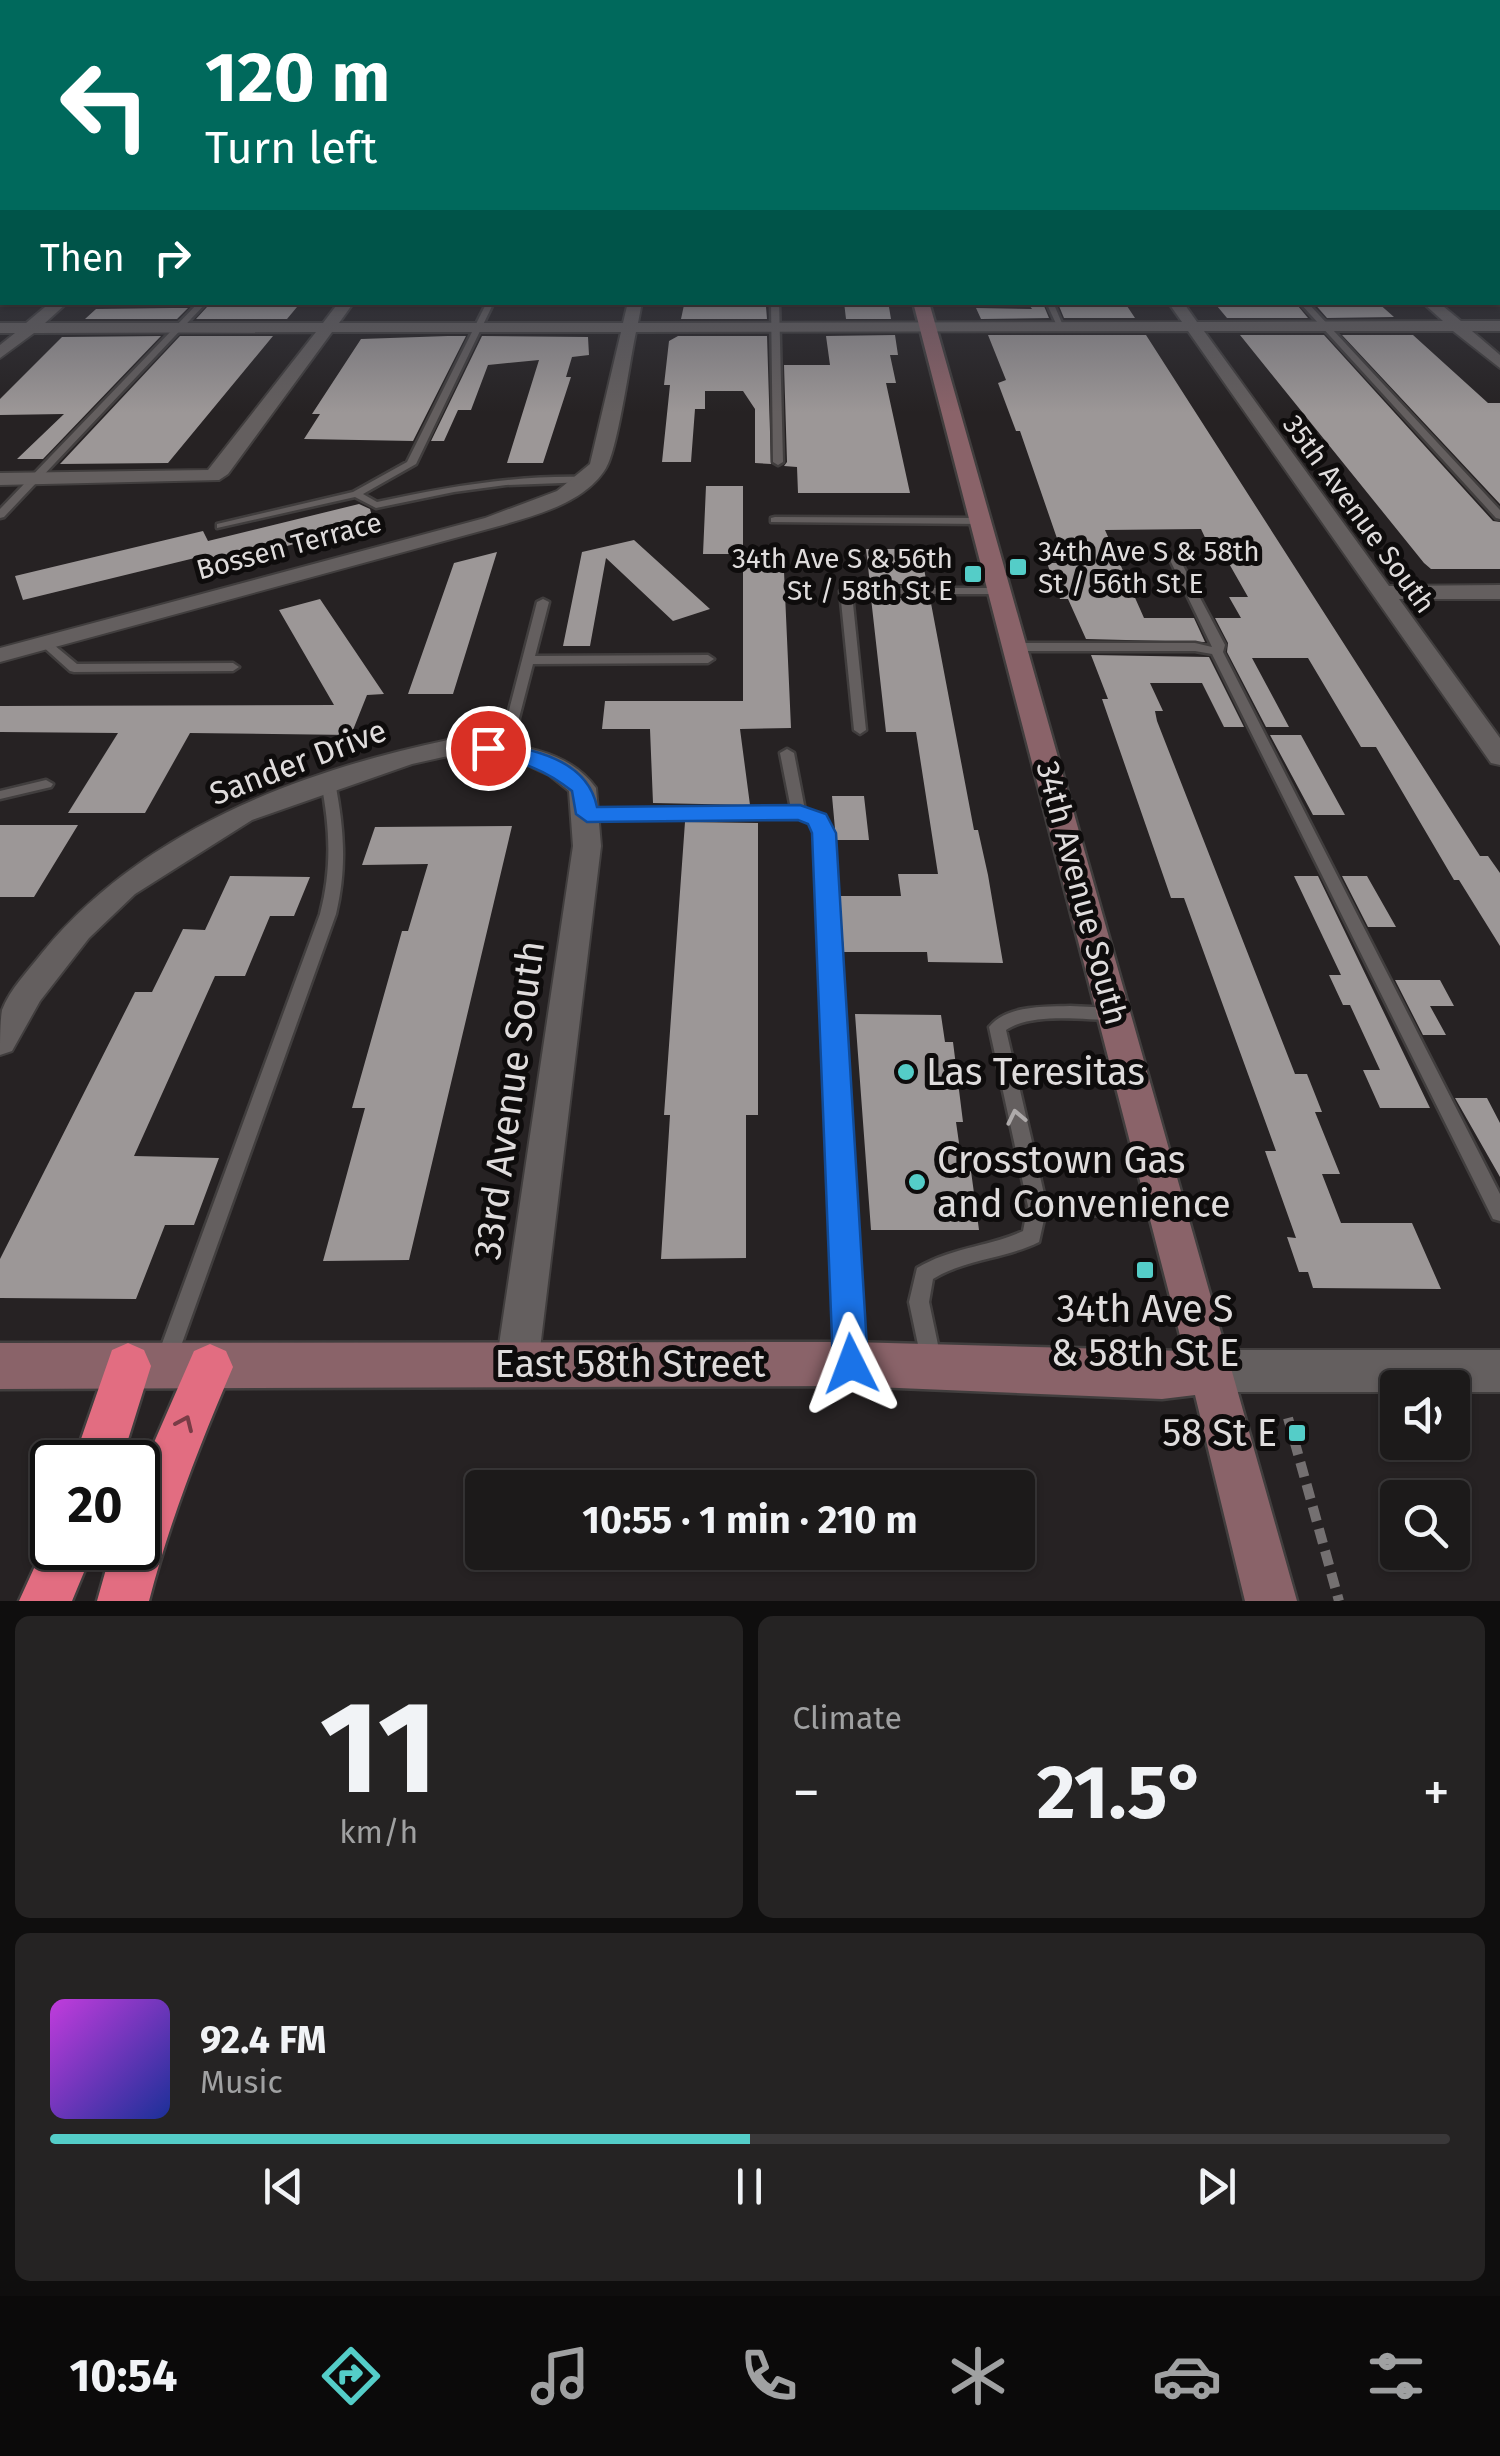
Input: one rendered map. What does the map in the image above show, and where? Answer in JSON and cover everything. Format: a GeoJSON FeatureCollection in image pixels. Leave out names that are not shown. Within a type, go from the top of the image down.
{"type":"FeatureCollection","features":[{"type":"Feature","properties":{"kind":"highway"},"geometry":{"type":"LineString","coordinates":[[114,1440],[167,1366]]}},
{"type":"Feature","properties":{"kind":"highway"},"geometry":{"type":"LineString","coordinates":[[160,1484],[171,1454],[167,1366]]}},
{"type":"Feature","properties":{"kind":"highway"},"geometry":{"type":"LineString","coordinates":[[46,1601],[59,1570]]}},
{"type":"Feature","properties":{"kind":"highway"},"geometry":{"type":"LineString","coordinates":[[123,1601],[131,1570]]}},
{"type":"Feature","properties":{"kind":"street"},"geometry":{"type":"LineString","coordinates":[[0,353],[57,305]]}},
{"type":"Feature","properties":{"kind":"street"},"geometry":{"type":"LineString","coordinates":[[0,479],[212,476],[221,470],[345,305]]}},
{"type":"Feature","properties":{"kind":"street"},"geometry":{"type":"LineString","coordinates":[[587,480],[598,466],[633,305]]}},
{"type":"Feature","properties":{"kind":"street","name":"35th Avenue South"},"geometry":{"type":"LineString","coordinates":[[1176,305],[1500,757]]}},
{"type":"Feature","properties":{"kind":"street"},"geometry":{"type":"LineString","coordinates":[[1432,305],[1500,364]]}},
{"type":"Feature","properties":{"kind":"street"},"geometry":{"type":"LineString","coordinates":[[0,328],[776,326],[925,314],[1061,326],[1500,326]]}},
{"type":"Feature","properties":{"kind":"street","name":"34th Avenue South"},"geometry":{"type":"LineString","coordinates":[[925,314],[1212,1371],[1270,1601]]}},
{"type":"Feature","properties":{"kind":"street","name":"Bossen Terrace"},"geometry":{"type":"LineString","coordinates":[[0,654],[492,522],[558,498],[587,480]]}},
{"type":"Feature","properties":{"kind":"street"},"geometry":{"type":"LineString","coordinates":[[1381,592],[1500,592]]}},
{"type":"Feature","properties":{"kind":"street","name":"Sander Drive"},"geometry":{"type":"LineString","coordinates":[[0,1042],[29,992],[78,930],[124,887],[242,814],[328,782],[405,757],[448,748],[528,755],[558,769],[582,788],[587,831]]}},
{"type":"Feature","properties":{"kind":"street","name":"33rd Avenue South"},"geometry":{"type":"LineString","coordinates":[[517,1365],[587,831]]}},
{"type":"Feature","properties":{"kind":"street","name":"East 58th Street"},"geometry":{"type":"LineString","coordinates":[[0,1366],[851,1364],[1162,1376],[1212,1371],[1500,1371]]}},
{"type":"Feature","properties":{"kind":"lane"},"geometry":{"type":"LineString","coordinates":[[0,515],[201,305]]}},
{"type":"Feature","properties":{"kind":"lane"},"geometry":{"type":"LineString","coordinates":[[221,526],[356,494],[411,464],[489,305]]}},
{"type":"Feature","properties":{"kind":"lane"},"geometry":{"type":"LineString","coordinates":[[776,305],[778,462]]}},
{"type":"Feature","properties":{"kind":"lane"},"geometry":{"type":"LineString","coordinates":[[1050,305],[1061,326]]}},
{"type":"Feature","properties":{"kind":"lane"},"geometry":{"type":"LineString","coordinates":[[1305,305],[1500,516]]}},
{"type":"Feature","properties":{"kind":"lane"},"geometry":{"type":"LineString","coordinates":[[356,494],[376,506],[480,484],[541,478],[587,480]]}},
{"type":"Feature","properties":{"kind":"lane"},"geometry":{"type":"LineString","coordinates":[[775,520],[981,521]]}},
{"type":"Feature","properties":{"kind":"lane"},"geometry":{"type":"LineString","coordinates":[[1175,560],[1219,645],[1217,652],[1500,1213]]}},
{"type":"Feature","properties":{"kind":"lane"},"geometry":{"type":"LineString","coordinates":[[860,730],[846,591],[1000,591]]}},
{"type":"Feature","properties":{"kind":"lane"},"geometry":{"type":"LineString","coordinates":[[508,752],[512,718],[543,602]]}},
{"type":"Feature","properties":{"kind":"lane"},"geometry":{"type":"LineString","coordinates":[[44,642],[74,668],[233,668]]}},
{"type":"Feature","properties":{"kind":"lane"},"geometry":{"type":"LineString","coordinates":[[1015,648],[1195,647],[1217,652]]}},
{"type":"Feature","properties":{"kind":"lane"},"geometry":{"type":"LineString","coordinates":[[530,660],[708,659]]}},
{"type":"Feature","properties":{"kind":"lane"},"geometry":{"type":"LineString","coordinates":[[787,753],[800,813]]}},
{"type":"Feature","properties":{"kind":"lane"},"geometry":{"type":"LineString","coordinates":[[167,1366],[328,914],[339,874],[338,830],[328,782]]}},
{"type":"Feature","properties":{"kind":"lane"},"geometry":{"type":"LineString","coordinates":[[0,795],[46,784]]}},
{"type":"Feature","properties":{"kind":"lane"},"geometry":{"type":"LineString","coordinates":[[587,831],[800,813],[818,819],[824,833],[851,1364]]}},
{"type":"Feature","properties":{"kind":"lane"},"geometry":{"type":"LineString","coordinates":[[932,1365],[919,1302],[924,1274],[945,1259],[1010,1248],[1032,1236],[1037,1206],[997,1027],[1005,1020],[1039,1014],[1115,1014]]}},
{"type":"Feature","properties":{"kind":"lane"},"geometry":{"type":"LineString","coordinates":[[1037,1206],[1168,1208]]}},
{"type":"Feature","properties":{"kind":"path"},"geometry":{"type":"LineString","coordinates":[[1288,1418],[1339,1601]]}},
{"type":"Feature","properties":{"kind":"building"},"geometry":{"type":"Polygon","coordinates":[[[684,305],[766,307],[767,319],[681,319],[684,305]]]}},
{"type":"Feature","properties":{"kind":"building"},"geometry":{"type":"Polygon","coordinates":[[[844,305],[889,307],[891,319],[846,319],[844,305]]]}},
{"type":"Feature","properties":{"kind":"building"},"geometry":{"type":"Polygon","coordinates":[[[1316,305],[1380,305],[1394,317],[1327,318],[1316,305]]]}},
{"type":"Feature","properties":{"kind":"building"},"geometry":{"type":"Polygon","coordinates":[[[1030,306],[1044,306],[1049,318],[981,319],[976,308],[1032,309],[1030,306]]]}},
{"type":"Feature","properties":{"kind":"building"},"geometry":{"type":"Polygon","coordinates":[[[1059,306],[1127,306],[1135,318],[1064,318],[1059,306]]]}},
{"type":"Feature","properties":{"kind":"building"},"geometry":{"type":"Polygon","coordinates":[[[1217,306],[1298,306],[1308,318],[1227,318],[1217,306]]]}},
{"type":"Feature","properties":{"kind":"building"},"geometry":{"type":"Polygon","coordinates":[[[207,307],[297,307],[287,319],[196,319],[207,307]]]}},
{"type":"Feature","properties":{"kind":"building"},"geometry":{"type":"Polygon","coordinates":[[[188,308],[177,319],[85,319],[96,309],[188,308]]]}},
{"type":"Feature","properties":{"kind":"building"},"geometry":{"type":"Polygon","coordinates":[[[895,335],[898,355],[890,355],[896,383],[886,383],[910,493],[798,493],[797,467],[784,466],[784,365],[830,365],[826,336],[895,335]]]}},
{"type":"Feature","properties":{"kind":"building"},"geometry":{"type":"Polygon","coordinates":[[[988,335],[1146,335],[1480,856],[1488,856],[1500,873],[1500,946],[1459,880],[1454,880],[1376,747],[1361,747],[1308,658],[1252,658],[1289,727],[1266,727],[1227,652],[1228,643],[1215,618],[1241,618],[1229,597],[1248,597],[1219,546],[1209,546],[1201,529],[1105,530],[1144,618],[1194,618],[1205,642],[1086,639],[1068,599],[1060,599],[1047,563],[1057,563],[1052,550],[1061,550],[1020,431],[1016,431],[998,383],[1006,380],[988,335]]]}},
{"type":"Feature","properties":{"kind":"building"},"geometry":{"type":"Polygon","coordinates":[[[1240,335],[1324,335],[1493,521],[1500,522],[1500,569],[1431,569],[1424,563],[1240,335]]]}},
{"type":"Feature","properties":{"kind":"building"},"geometry":{"type":"Polygon","coordinates":[[[1342,335],[1413,335],[1488,403],[1500,403],[1500,504],[1342,335]]]}},
{"type":"Feature","properties":{"kind":"building"},"geometry":{"type":"Polygon","coordinates":[[[161,336],[43,459],[17,459],[64,414],[0,415],[0,399],[62,337],[161,336]]]}},
{"type":"Feature","properties":{"kind":"building"},"geometry":{"type":"Polygon","coordinates":[[[180,336],[273,336],[168,463],[60,464],[180,336]]]}},
{"type":"Feature","properties":{"kind":"building"},"geometry":{"type":"Polygon","coordinates":[[[466,336],[413,441],[304,439],[320,414],[312,414],[361,339],[466,336]]]}},
{"type":"Feature","properties":{"kind":"building"},"geometry":{"type":"Polygon","coordinates":[[[482,336],[588,337],[589,355],[572,357],[566,377],[571,377],[543,463],[507,463],[539,360],[488,365],[471,410],[458,410],[444,441],[431,441],[482,336]]]}},
{"type":"Feature","properties":{"kind":"building"},"geometry":{"type":"Polygon","coordinates":[[[678,336],[767,336],[771,464],[755,463],[755,409],[743,391],[705,391],[705,409],[695,409],[691,462],[662,462],[670,385],[664,385],[669,341],[678,336]]]}},
{"type":"Feature","properties":{"kind":"building"},"geometry":{"type":"Polygon","coordinates":[[[706,486],[743,486],[743,549],[783,549],[791,728],[740,729],[750,805],[653,803],[650,729],[602,729],[605,701],[743,701],[743,554],[703,554],[706,486]]]}},
{"type":"Feature","properties":{"kind":"building"},"geometry":{"type":"Polygon","coordinates":[[[359,504],[370,509],[374,524],[208,566],[203,556],[23,600],[15,576],[203,531],[208,541],[359,504]]]}},
{"type":"Feature","properties":{"kind":"building"},"geometry":{"type":"Polygon","coordinates":[[[634,540],[710,609],[673,621],[606,558],[590,646],[563,646],[582,552],[634,540]]]}},
{"type":"Feature","properties":{"kind":"building"},"geometry":{"type":"Polygon","coordinates":[[[866,549],[920,549],[927,584],[870,584],[866,549]]]}},
{"type":"Feature","properties":{"kind":"building"},"geometry":{"type":"Polygon","coordinates":[[[497,552],[453,694],[408,694],[454,563],[497,552]]]}},
{"type":"Feature","properties":{"kind":"building"},"geometry":{"type":"Polygon","coordinates":[[[871,598],[930,598],[1003,963],[928,962],[927,952],[844,952],[839,896],[901,896],[898,874],[938,874],[916,732],[886,732],[871,598]]]}},
{"type":"Feature","properties":{"kind":"building"},"geometry":{"type":"Polygon","coordinates":[[[320,599],[384,694],[367,695],[351,735],[190,733],[145,813],[68,813],[118,733],[0,732],[0,706],[334,705],[279,610],[320,599]]]}},
{"type":"Feature","properties":{"kind":"building"},"geometry":{"type":"Polygon","coordinates":[[[1091,655],[1209,657],[1244,727],[1224,727],[1202,683],[1150,683],[1163,711],[1155,711],[1157,721],[1295,1074],[1307,1074],[1322,1112],[1315,1112],[1340,1174],[1322,1174],[1341,1223],[1412,1223],[1441,1289],[1313,1288],[1308,1272],[1299,1272],[1287,1237],[1296,1238],[1265,1151],[1276,1151],[1184,898],[1171,898],[1102,699],[1108,699],[1091,655]]]}},
{"type":"Feature","properties":{"kind":"building"},"geometry":{"type":"Polygon","coordinates":[[[1270,735],[1301,735],[1345,815],[1313,815],[1270,735]]]}},
{"type":"Feature","properties":{"kind":"building"},"geometry":{"type":"Polygon","coordinates":[[[832,796],[864,796],[869,840],[836,840],[832,796]]]}},
{"type":"Feature","properties":{"kind":"building"},"geometry":{"type":"Polygon","coordinates":[[[685,822],[758,823],[758,1115],[746,1115],[746,1258],[661,1259],[670,1115],[664,1115],[685,822]]]}},
{"type":"Feature","properties":{"kind":"building"},"geometry":{"type":"Polygon","coordinates":[[[0,825],[78,825],[34,897],[0,897],[0,825]]]}},
{"type":"Feature","properties":{"kind":"building"},"geometry":{"type":"Polygon","coordinates":[[[512,826],[409,1260],[323,1261],[365,1108],[352,1108],[402,931],[408,931],[428,864],[362,865],[375,827],[512,826]]]}},
{"type":"Feature","properties":{"kind":"building"},"geometry":{"type":"Polygon","coordinates":[[[230,876],[310,877],[294,916],[270,916],[245,976],[215,976],[134,1156],[219,1158],[194,1225],[165,1225],[136,1299],[0,1298],[0,1259],[135,992],[152,992],[183,929],[205,930],[230,876]]]}},
{"type":"Feature","properties":{"kind":"building"},"geometry":{"type":"Polygon","coordinates":[[[1294,876],[1318,876],[1430,1108],[1380,1108],[1363,1070],[1380,1070],[1350,1005],[1343,1005],[1329,975],[1341,975],[1294,876]]]}},
{"type":"Feature","properties":{"kind":"building"},"geometry":{"type":"Polygon","coordinates":[[[1342,876],[1367,876],[1396,927],[1368,927],[1342,876]]]}},
{"type":"Feature","properties":{"kind":"building"},"geometry":{"type":"Polygon","coordinates":[[[1395,980],[1440,980],[1454,1006],[1430,1006],[1446,1035],[1423,1035],[1395,980]]]}},
{"type":"Feature","properties":{"kind":"building"},"geometry":{"type":"Polygon","coordinates":[[[855,1014],[941,1015],[945,1042],[953,1042],[963,1122],[956,1122],[963,1171],[971,1171],[979,1230],[871,1230],[855,1014]]]}},
{"type":"Feature","properties":{"kind":"building"},"geometry":{"type":"Polygon","coordinates":[[[1455,1098],[1487,1098],[1500,1123],[1500,1177],[1455,1098]]]}},
{"type":"Feature","properties":{"kind":"place","name":"34th Ave S & 58th St / 56th St E"},"geometry":{"type":"Point","coordinates":[1018,567]}},
{"type":"Feature","properties":{"kind":"place","name":"34th Ave S & 56th St / 58th St E"},"geometry":{"type":"Point","coordinates":[973,574]}},
{"type":"Feature","properties":{"kind":"place","name":"Las Teresitas"},"geometry":{"type":"Point","coordinates":[906,1072]}},
{"type":"Feature","properties":{"kind":"place","name":"Crosstown Gas and Convenience"},"geometry":{"type":"Point","coordinates":[917,1182]}},
{"type":"Feature","properties":{"kind":"place","name":"34th Ave S & 58th St E"},"geometry":{"type":"Point","coordinates":[1145,1270]}},
{"type":"Feature","properties":{"kind":"place","name":"58 St E"},"geometry":{"type":"Point","coordinates":[1297,1433]}},
{"type":"Feature","properties":{"kind":"route"},"geometry":{"type":"LineString","coordinates":[[488,748],[528,755],[558,769],[582,788],[587,814],[800,813],[818,819],[824,833],[851,1364]]}}]}
